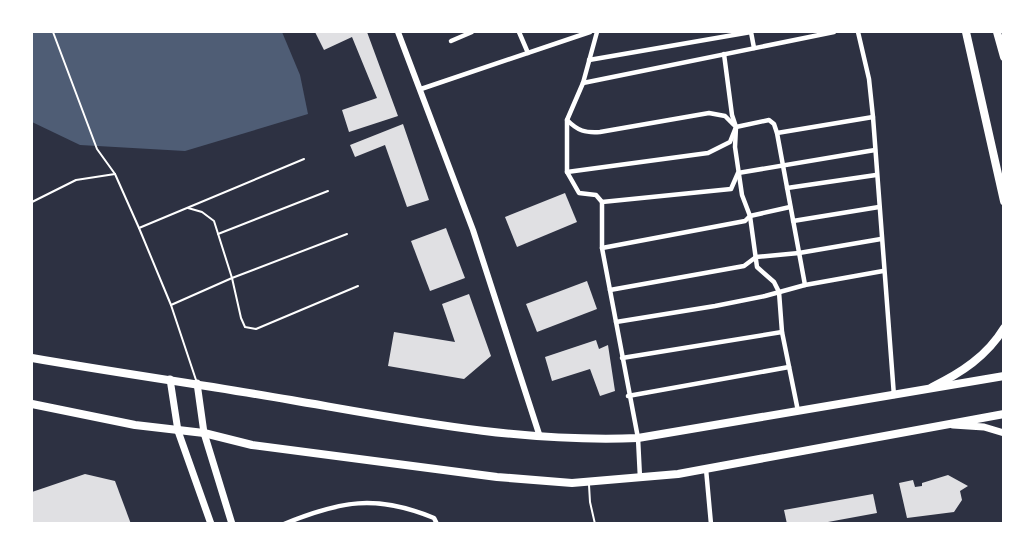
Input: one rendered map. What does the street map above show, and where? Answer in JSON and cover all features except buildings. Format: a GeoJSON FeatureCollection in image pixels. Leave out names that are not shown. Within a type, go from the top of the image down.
{"type":"FeatureCollection","features":[{"type":"Feature","properties":{"kind":"main road"},"geometry":{"type":"LineString","coordinates":[[966,32],[1004,201]]}},
{"type":"Feature","properties":{"kind":"main road"},"geometry":{"type":"LineString","coordinates":[[997,32],[1004,57]]}},
{"type":"Feature","properties":{"kind":"main road"},"geometry":{"type":"LineString","coordinates":[[921,392],[972,364],[996,341],[1004,328]]}},
{"type":"Feature","properties":{"kind":"main road"},"geometry":{"type":"LineString","coordinates":[[32,358],[170,379],[466,430],[586,440],[638,438],[921,392],[1004,376]]}},
{"type":"Feature","properties":{"kind":"main road"},"geometry":{"type":"LineString","coordinates":[[170,379],[178,431],[211,524]]}},
{"type":"Feature","properties":{"kind":"main road"},"geometry":{"type":"LineString","coordinates":[[197,384],[204,433],[232,524]]}},
{"type":"Feature","properties":{"kind":"main road"},"geometry":{"type":"LineString","coordinates":[[32,405],[178,431],[204,433],[252,445],[497,477],[572,483],[640,478],[705,469],[1004,414]]}},
{"type":"Feature","properties":{"kind":"main road"},"geometry":{"type":"LineString","coordinates":[[945,425],[984,427],[1004,433]]}},
{"type":"Feature","properties":{"kind":"street"},"geometry":{"type":"LineString","coordinates":[[398,32],[473,230],[540,437]]}},
{"type":"Feature","properties":{"kind":"street"},"geometry":{"type":"LineString","coordinates":[[451,41],[472,32]]}},
{"type":"Feature","properties":{"kind":"street"},"geometry":{"type":"LineString","coordinates":[[519,32],[528,53]]}},
{"type":"Feature","properties":{"kind":"street"},"geometry":{"type":"LineString","coordinates":[[421,89],[590,32]]}},
{"type":"Feature","properties":{"kind":"street"},"geometry":{"type":"LineString","coordinates":[[597,32],[583,82],[567,120],[567,172],[579,193],[596,195],[602,202],[602,248],[628,396],[638,438],[640,478]]}},
{"type":"Feature","properties":{"kind":"street"},"geometry":{"type":"LineString","coordinates":[[589,60],[751,32],[754,48]]}},
{"type":"Feature","properties":{"kind":"street"},"geometry":{"type":"LineString","coordinates":[[583,82],[834,32]]}},
{"type":"Feature","properties":{"kind":"street"},"geometry":{"type":"LineString","coordinates":[[858,32],[865,58],[873,117],[894,396]]}},
{"type":"Feature","properties":{"kind":"street"},"geometry":{"type":"LineString","coordinates":[[724,54],[732,115],[736,128],[735,147],[742,195],[750,216],[757,267],[774,282],[779,292],[783,332],[798,412]]}},
{"type":"Feature","properties":{"kind":"street"},"geometry":{"type":"LineString","coordinates":[[567,120],[584,133],[709,113],[725,116],[736,128]]}},
{"type":"Feature","properties":{"kind":"street"},"geometry":{"type":"LineString","coordinates":[[777,133],[873,117]]}},
{"type":"Feature","properties":{"kind":"street"},"geometry":{"type":"LineString","coordinates":[[736,128],[769,120],[774,124],[805,285]]}},
{"type":"Feature","properties":{"kind":"street"},"geometry":{"type":"LineString","coordinates":[[567,172],[708,153],[730,142],[736,128]]}},
{"type":"Feature","properties":{"kind":"street"},"geometry":{"type":"LineString","coordinates":[[738,173],[876,150]]}},
{"type":"Feature","properties":{"kind":"street"},"geometry":{"type":"LineString","coordinates":[[602,202],[731,189],[738,173]]}},
{"type":"Feature","properties":{"kind":"street"},"geometry":{"type":"LineString","coordinates":[[787,188],[876,175]]}},
{"type":"Feature","properties":{"kind":"street"},"geometry":{"type":"LineString","coordinates":[[602,248],[745,221],[750,216],[790,207]]}},
{"type":"Feature","properties":{"kind":"street"},"geometry":{"type":"LineString","coordinates":[[793,221],[879,207]]}},
{"type":"Feature","properties":{"kind":"street"},"geometry":{"type":"LineString","coordinates":[[610,290],[744,266],[756,256],[799,253],[881,239]]}},
{"type":"Feature","properties":{"kind":"street"},"geometry":{"type":"LineString","coordinates":[[616,322],[883,271]]}},
{"type":"Feature","properties":{"kind":"street"},"geometry":{"type":"LineString","coordinates":[[622,358],[783,332]]}},
{"type":"Feature","properties":{"kind":"street"},"geometry":{"type":"LineString","coordinates":[[628,396],[789,368]]}},
{"type":"Feature","properties":{"kind":"street"},"geometry":{"type":"LineString","coordinates":[[705,469],[711,524]]}},
{"type":"Feature","properties":{"kind":"street"},"geometry":{"type":"LineString","coordinates":[[284,524],[315,511],[360,501],[414,509],[434,518],[437,524]]}},
{"type":"Feature","properties":{"kind":"lane"},"geometry":{"type":"LineString","coordinates":[[53,32],[97,148],[115,174],[171,305],[197,384]]}},
{"type":"Feature","properties":{"kind":"lane"},"geometry":{"type":"LineString","coordinates":[[139,228],[304,159]]}},
{"type":"Feature","properties":{"kind":"lane"},"geometry":{"type":"LineString","coordinates":[[32,202],[76,180],[115,174]]}},
{"type":"Feature","properties":{"kind":"lane"},"geometry":{"type":"LineString","coordinates":[[218,234],[328,190]]}},
{"type":"Feature","properties":{"kind":"lane"},"geometry":{"type":"LineString","coordinates":[[188,208],[202,212],[214,221],[232,278],[240,318],[245,327],[256,329],[358,286]]}},
{"type":"Feature","properties":{"kind":"lane"},"geometry":{"type":"LineString","coordinates":[[171,305],[232,278],[348,234]]}},
{"type":"Feature","properties":{"kind":"lane"},"geometry":{"type":"LineString","coordinates":[[589,482],[590,502],[596,524]]}},
{"type":"Feature","properties":{"kind":"water"},"geometry":{"type":"Polygon","coordinates":[[[32,32],[282,32],[300,75],[308,114],[185,151],[80,145],[32,122],[32,32]]]}}]}
